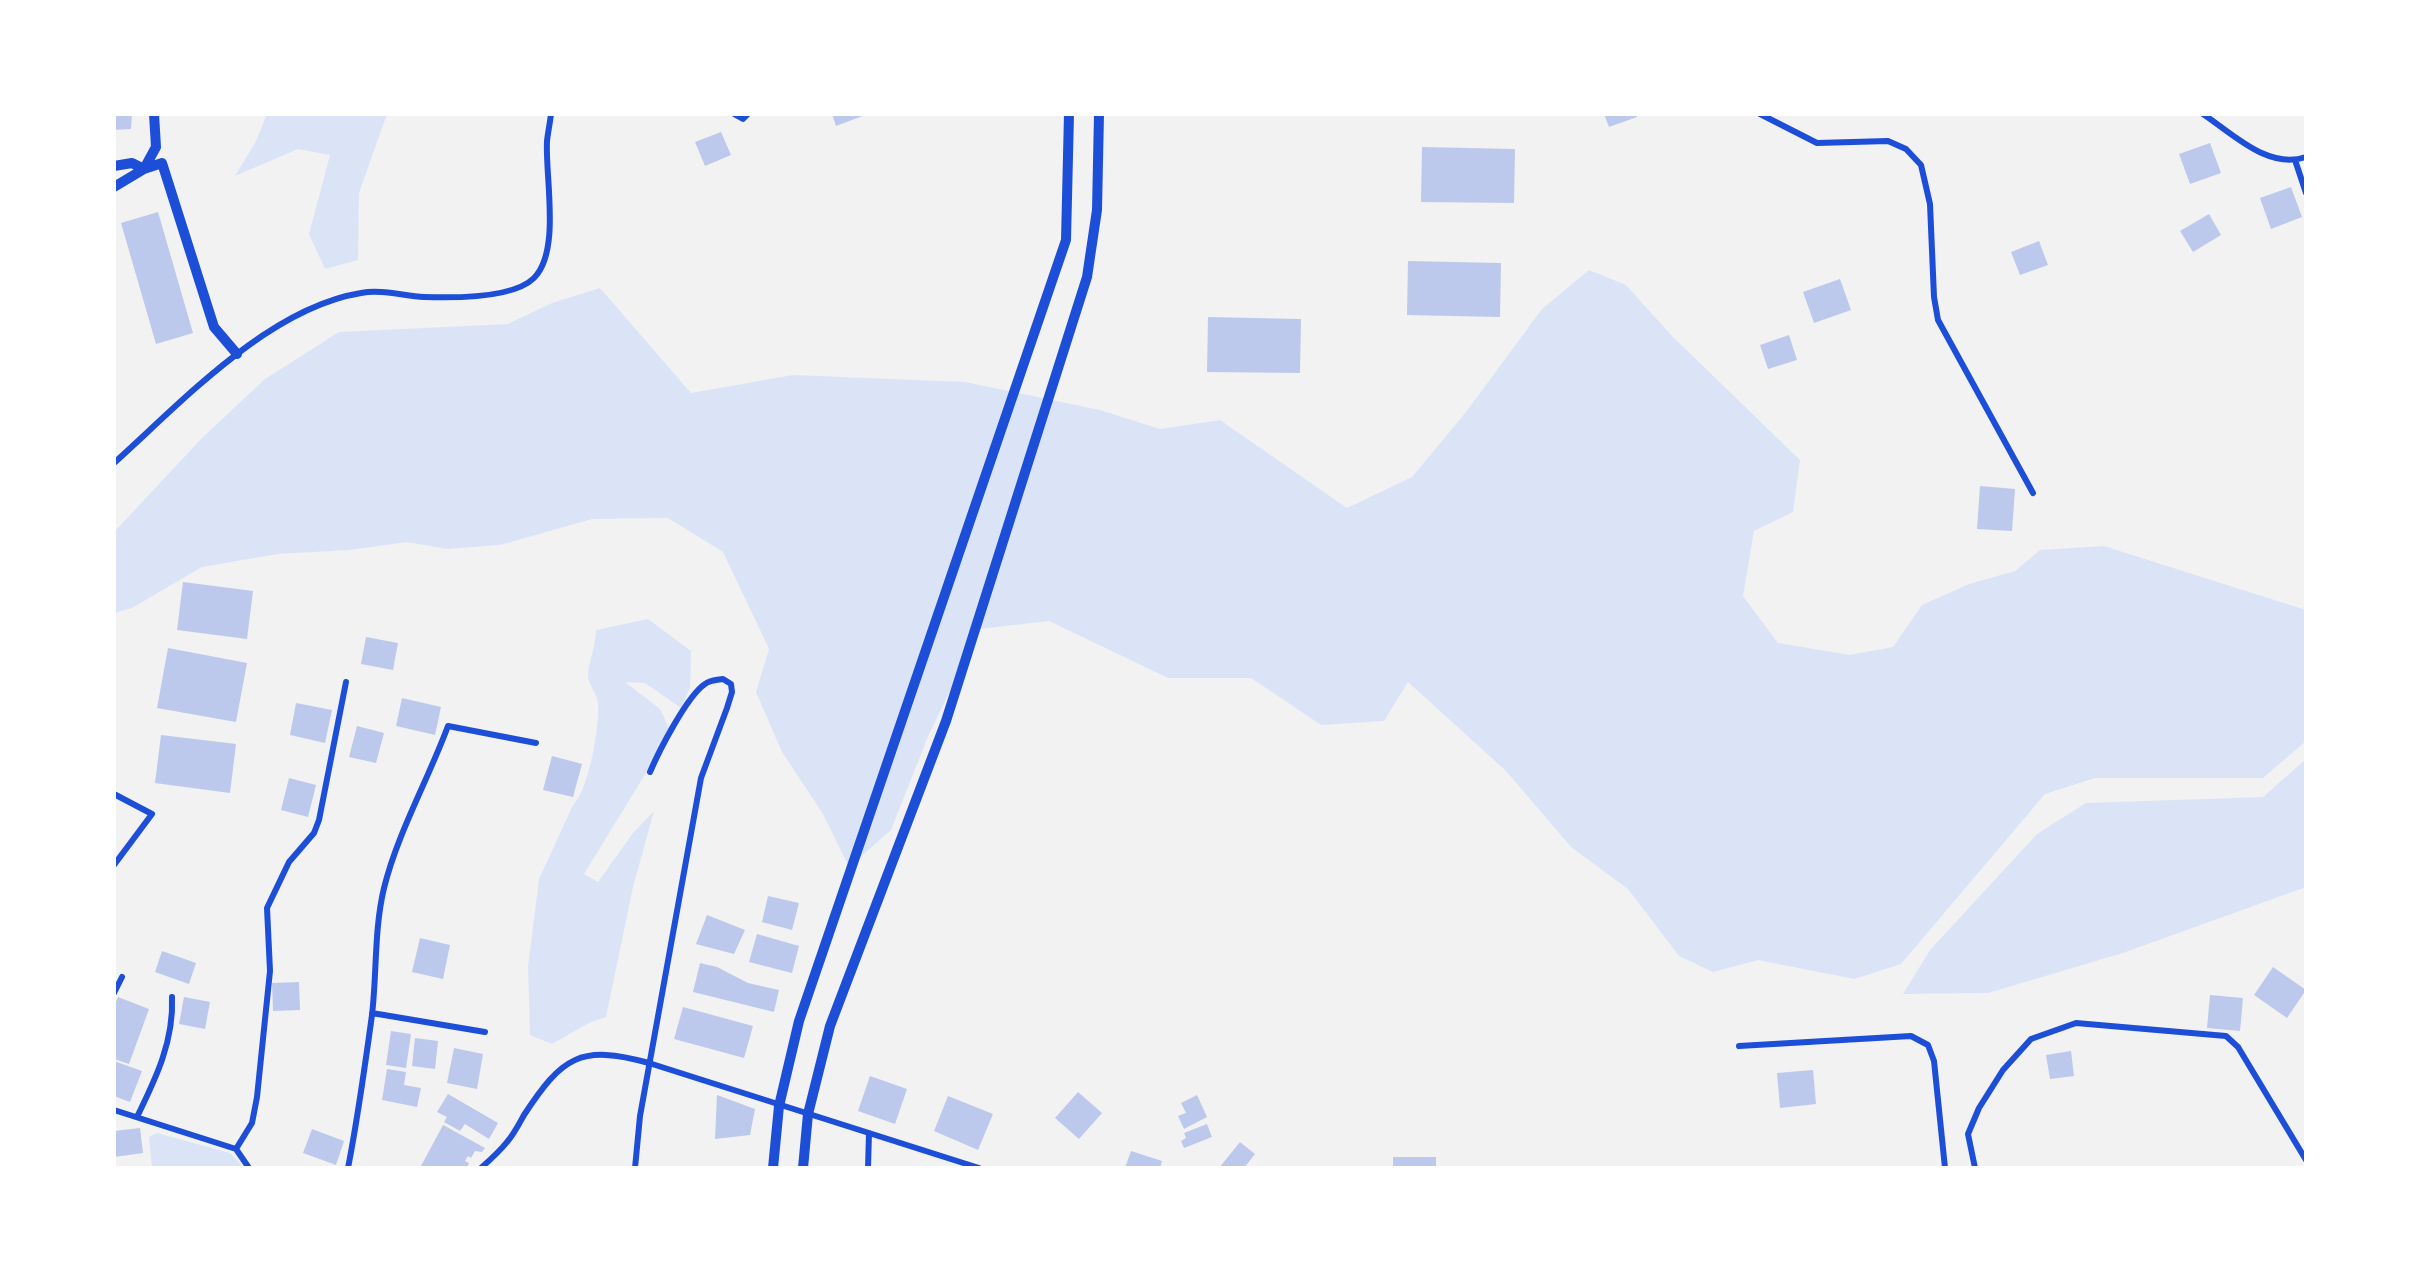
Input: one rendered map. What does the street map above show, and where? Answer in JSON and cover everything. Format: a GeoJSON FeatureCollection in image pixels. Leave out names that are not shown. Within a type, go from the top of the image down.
{"type":"FeatureCollection","features":[{"type":"Feature","properties":{"kind":"main road"},"geometry":{"type":"LineString","coordinates":[[144,169],[156,147],[154,114]]}},
{"type":"Feature","properties":{"kind":"main road"},"geometry":{"type":"LineString","coordinates":[[773,1168],[779,1106],[799,1021],[1066,240],[1069,114]]}},
{"type":"Feature","properties":{"kind":"main road"},"geometry":{"type":"LineString","coordinates":[[803,1168],[808,1114],[830,1026],[946,722],[1087,277],[1097,210],[1099,114]]}},
{"type":"Feature","properties":{"kind":"main road"},"geometry":{"type":"LineString","coordinates":[[114,166],[132,163],[144,169]]}},
{"type":"Feature","properties":{"kind":"main road"},"geometry":{"type":"LineString","coordinates":[[114,187],[144,169],[162,163],[214,327],[237,354]]}},
{"type":"Feature","properties":{"kind":"street"},"geometry":{"type":"LineString","coordinates":[[114,463],[237,354],[297,316],[362,293],[464,296],[509,291],[535,278],[545,259],[549,231],[547,141],[551,114]]}},
{"type":"Feature","properties":{"kind":"street"},"geometry":{"type":"LineString","coordinates":[[734,114],[743,119],[748,114]]}},
{"type":"Feature","properties":{"kind":"street"},"geometry":{"type":"LineString","coordinates":[[1760,114],[1817,143],[1888,141],[1906,149],[1921,165],[1930,204],[1934,297],[1938,320],[2032,493]]}},
{"type":"Feature","properties":{"kind":"street"},"geometry":{"type":"LineString","coordinates":[[2203,114],[2272,159],[2295,160],[2306,157]]}},
{"type":"Feature","properties":{"kind":"street"},"geometry":{"type":"LineString","coordinates":[[2295,160],[2306,193]]}},
{"type":"Feature","properties":{"kind":"street"},"geometry":{"type":"LineString","coordinates":[[635,1168],[640,1116],[700,778],[727,708],[732,692],[730,684],[723,679],[704,684],[679,716],[659,750],[650,772]]}},
{"type":"Feature","properties":{"kind":"street"},"geometry":{"type":"LineString","coordinates":[[236,1149],[252,1123],[257,1097],[270,971],[267,908],[289,862],[314,833],[319,820],[346,682]]}},
{"type":"Feature","properties":{"kind":"street"},"geometry":{"type":"LineString","coordinates":[[348,1168],[372,1013],[376,927],[385,886],[396,851],[448,726],[536,743]]}},
{"type":"Feature","properties":{"kind":"street"},"geometry":{"type":"LineString","coordinates":[[114,794],[152,814],[114,865]]}},
{"type":"Feature","properties":{"kind":"street"},"geometry":{"type":"LineString","coordinates":[[114,993],[122,977]]}},
{"type":"Feature","properties":{"kind":"street"},"geometry":{"type":"LineString","coordinates":[[137,1117],[160,1069],[173,1018],[172,997]]}},
{"type":"Feature","properties":{"kind":"street"},"geometry":{"type":"LineString","coordinates":[[372,1013],[485,1032]]}},
{"type":"Feature","properties":{"kind":"street"},"geometry":{"type":"LineString","coordinates":[[1975,1168],[1968,1134],[1979,1108],[2002,1070],[2031,1039],[2076,1023],[2226,1036],[2238,1047],[2306,1160]]}},
{"type":"Feature","properties":{"kind":"street"},"geometry":{"type":"LineString","coordinates":[[1739,1046],[1911,1036],[1928,1045],[1934,1061],[1945,1168]]}},
{"type":"Feature","properties":{"kind":"street"},"geometry":{"type":"LineString","coordinates":[[481,1168],[508,1141],[549,1078],[572,1060],[598,1053],[615,1054],[649,1063],[979,1168]]}},
{"type":"Feature","properties":{"kind":"street"},"geometry":{"type":"LineString","coordinates":[[114,1110],[236,1149],[249,1168]]}},
{"type":"Feature","properties":{"kind":"street"},"geometry":{"type":"LineString","coordinates":[[868,1168],[869,1133]]}},
{"type":"Feature","properties":{"kind":"shaded area"},"geometry":{"type":"Polygon","coordinates":[[[267,114],[387,114],[359,193],[358,260],[325,269],[309,234],[330,155],[298,149],[235,176],[256,141],[267,114]]]}},
{"type":"Feature","properties":{"kind":"shaded area"},"geometry":{"type":"Polygon","coordinates":[[[1589,270],[1626,285],[1672,336],[1800,460],[1793,512],[1754,531],[1743,596],[1778,643],[1850,655],[1893,647],[1922,605],[1969,584],[2015,571],[2040,550],[2104,546],[2306,610],[2306,741],[2263,778],[2095,778],[2045,794],[1901,964],[1854,979],[1758,960],[1713,972],[1679,956],[1628,889],[1571,847],[1506,771],[1408,682],[1384,721],[1321,725],[1251,678],[1168,678],[1049,621],[980,629],[929,734],[891,830],[849,867],[823,814],[782,752],[756,692],[769,649],[723,552],[668,518],[592,519],[500,545],[447,549],[407,542],[350,550],[278,554],[202,567],[132,608],[114,613],[114,532],[203,437],[265,379],[339,332],[508,324],[552,303],[600,288],[691,393],[793,375],[965,382],[1100,410],[1160,429],[1220,420],[1347,508],[1412,477],[1466,412],[1542,309],[1589,270]]]}},
{"type":"Feature","properties":{"kind":"shaded area"},"geometry":{"type":"Polygon","coordinates":[[[648,619],[691,651],[690,688],[681,708],[645,683],[625,682],[660,709],[671,732],[584,874],[598,882],[633,833],[654,811],[633,887],[606,1017],[589,1023],[552,1044],[530,1035],[528,966],[539,879],[584,786],[592,756],[598,702],[588,676],[596,630],[648,619]]]}},
{"type":"Feature","properties":{"kind":"shaded area"},"geometry":{"type":"Polygon","coordinates":[[[2306,759],[2306,887],[2123,953],[1988,993],[1903,994],[1930,950],[2037,834],[2086,803],[2263,797],[2306,759]]]}},
{"type":"Feature","properties":{"kind":"shaded area"},"geometry":{"type":"Polygon","coordinates":[[[157,1133],[230,1153],[244,1168],[152,1168],[149,1137],[157,1133]]]}},
{"type":"Feature","properties":{"kind":"building"},"geometry":{"type":"Polygon","coordinates":[[[114,114],[132,114],[131,129],[114,130],[114,114]]]}},
{"type":"Feature","properties":{"kind":"building"},"geometry":{"type":"Polygon","coordinates":[[[832,114],[868,114],[836,126],[832,114]]]}},
{"type":"Feature","properties":{"kind":"building"},"geometry":{"type":"Polygon","coordinates":[[[1604,114],[1636,114],[1637,117],[1609,127],[1604,114]]]}},
{"type":"Feature","properties":{"kind":"building"},"geometry":{"type":"Polygon","coordinates":[[[721,132],[731,155],[705,166],[695,142],[721,132]]]}},
{"type":"Feature","properties":{"kind":"building"},"geometry":{"type":"Polygon","coordinates":[[[2210,143],[2221,173],[2190,184],[2179,154],[2210,143]]]}},
{"type":"Feature","properties":{"kind":"building"},"geometry":{"type":"Polygon","coordinates":[[[1422,147],[1515,149],[1514,203],[1421,202],[1422,147]]]}},
{"type":"Feature","properties":{"kind":"building"},"geometry":{"type":"Polygon","coordinates":[[[2291,187],[2302,217],[2271,229],[2260,198],[2291,187]]]}},
{"type":"Feature","properties":{"kind":"building"},"geometry":{"type":"Polygon","coordinates":[[[158,212],[193,333],[156,344],[121,223],[158,212]]]}},
{"type":"Feature","properties":{"kind":"building"},"geometry":{"type":"Polygon","coordinates":[[[2209,214],[2221,235],[2193,252],[2180,231],[2209,214]]]}},
{"type":"Feature","properties":{"kind":"building"},"geometry":{"type":"Polygon","coordinates":[[[2039,241],[2048,265],[2020,275],[2011,252],[2039,241]]]}},
{"type":"Feature","properties":{"kind":"building"},"geometry":{"type":"Polygon","coordinates":[[[1408,261],[1501,263],[1500,317],[1407,315],[1408,261]]]}},
{"type":"Feature","properties":{"kind":"building"},"geometry":{"type":"Polygon","coordinates":[[[1840,279],[1851,310],[1814,323],[1803,292],[1840,279]]]}},
{"type":"Feature","properties":{"kind":"building"},"geometry":{"type":"Polygon","coordinates":[[[1208,317],[1301,319],[1300,373],[1207,372],[1208,317]]]}},
{"type":"Feature","properties":{"kind":"building"},"geometry":{"type":"Polygon","coordinates":[[[1789,335],[1797,360],[1768,369],[1760,345],[1789,335]]]}},
{"type":"Feature","properties":{"kind":"building"},"geometry":{"type":"Polygon","coordinates":[[[1980,486],[2015,489],[2012,531],[1977,529],[1980,486]]]}},
{"type":"Feature","properties":{"kind":"building"},"geometry":{"type":"Polygon","coordinates":[[[183,582],[253,591],[247,639],[177,630],[183,582]]]}},
{"type":"Feature","properties":{"kind":"building"},"geometry":{"type":"Polygon","coordinates":[[[366,637],[398,643],[393,670],[361,664],[366,637]]]}},
{"type":"Feature","properties":{"kind":"building"},"geometry":{"type":"Polygon","coordinates":[[[168,648],[247,663],[236,722],[157,708],[168,648]]]}},
{"type":"Feature","properties":{"kind":"building"},"geometry":{"type":"Polygon","coordinates":[[[402,698],[441,707],[435,735],[396,726],[402,698]]]}},
{"type":"Feature","properties":{"kind":"building"},"geometry":{"type":"Polygon","coordinates":[[[296,703],[332,710],[325,743],[290,735],[296,703]]]}},
{"type":"Feature","properties":{"kind":"building"},"geometry":{"type":"Polygon","coordinates":[[[357,726],[384,733],[376,763],[349,757],[357,726]]]}},
{"type":"Feature","properties":{"kind":"building"},"geometry":{"type":"Polygon","coordinates":[[[161,735],[236,744],[230,793],[155,783],[161,735]]]}},
{"type":"Feature","properties":{"kind":"building"},"geometry":{"type":"Polygon","coordinates":[[[552,756],[582,764],[573,797],[543,790],[552,756]]]}},
{"type":"Feature","properties":{"kind":"building"},"geometry":{"type":"Polygon","coordinates":[[[289,778],[316,785],[308,817],[281,810],[289,778]]]}},
{"type":"Feature","properties":{"kind":"building"},"geometry":{"type":"Polygon","coordinates":[[[768,896],[799,903],[792,930],[762,922],[768,896]]]}},
{"type":"Feature","properties":{"kind":"building"},"geometry":{"type":"Polygon","coordinates":[[[707,915],[745,930],[734,954],[696,944],[707,915]]]}},
{"type":"Feature","properties":{"kind":"building"},"geometry":{"type":"Polygon","coordinates":[[[757,934],[799,946],[792,973],[749,962],[757,934]]]}},
{"type":"Feature","properties":{"kind":"building"},"geometry":{"type":"Polygon","coordinates":[[[420,938],[450,945],[443,979],[412,972],[420,938]]]}},
{"type":"Feature","properties":{"kind":"building"},"geometry":{"type":"Polygon","coordinates":[[[162,951],[196,963],[189,984],[155,972],[162,951]]]}},
{"type":"Feature","properties":{"kind":"building"},"geometry":{"type":"Polygon","coordinates":[[[700,963],[717,967],[748,983],[779,990],[774,1012],[693,992],[700,963]]]}},
{"type":"Feature","properties":{"kind":"building"},"geometry":{"type":"Polygon","coordinates":[[[2273,967],[2306,990],[2287,1018],[2254,995],[2273,967]]]}},
{"type":"Feature","properties":{"kind":"building"},"geometry":{"type":"Polygon","coordinates":[[[299,982],[300,1010],[273,1011],[272,983],[299,982]]]}},
{"type":"Feature","properties":{"kind":"building"},"geometry":{"type":"Polygon","coordinates":[[[2210,995],[2243,998],[2240,1031],[2207,1028],[2210,995]]]}},
{"type":"Feature","properties":{"kind":"building"},"geometry":{"type":"Polygon","coordinates":[[[118,997],[149,1009],[129,1064],[114,1059],[114,1007],[118,997]]]}},
{"type":"Feature","properties":{"kind":"building"},"geometry":{"type":"Polygon","coordinates":[[[184,997],[210,1002],[205,1029],[179,1024],[184,997]]]}},
{"type":"Feature","properties":{"kind":"building"},"geometry":{"type":"Polygon","coordinates":[[[683,1007],[753,1026],[744,1058],[674,1039],[683,1007]]]}},
{"type":"Feature","properties":{"kind":"building"},"geometry":{"type":"Polygon","coordinates":[[[391,1031],[411,1034],[406,1068],[386,1065],[391,1031]]]}},
{"type":"Feature","properties":{"kind":"building"},"geometry":{"type":"Polygon","coordinates":[[[415,1038],[438,1041],[435,1069],[412,1066],[415,1038]]]}},
{"type":"Feature","properties":{"kind":"building"},"geometry":{"type":"Polygon","coordinates":[[[454,1048],[483,1054],[477,1089],[447,1083],[454,1048]]]}},
{"type":"Feature","properties":{"kind":"building"},"geometry":{"type":"Polygon","coordinates":[[[2071,1051],[2074,1076],[2050,1079],[2046,1055],[2071,1051]]]}},
{"type":"Feature","properties":{"kind":"building"},"geometry":{"type":"Polygon","coordinates":[[[114,1061],[142,1071],[130,1102],[114,1096],[114,1061]]]}},
{"type":"Feature","properties":{"kind":"building"},"geometry":{"type":"Polygon","coordinates":[[[387,1069],[406,1072],[404,1085],[421,1088],[417,1107],[382,1100],[387,1069]]]}},
{"type":"Feature","properties":{"kind":"building"},"geometry":{"type":"Polygon","coordinates":[[[1813,1070],[1816,1104],[1780,1108],[1777,1073],[1813,1070]]]}},
{"type":"Feature","properties":{"kind":"building"},"geometry":{"type":"Polygon","coordinates":[[[870,1076],[907,1089],[895,1124],[858,1111],[870,1076]]]}},
{"type":"Feature","properties":{"kind":"building"},"geometry":{"type":"Polygon","coordinates":[[[1078,1092],[1102,1113],[1079,1139],[1055,1118],[1078,1092]]]}},
{"type":"Feature","properties":{"kind":"building"},"geometry":{"type":"Polygon","coordinates":[[[448,1094],[498,1123],[489,1139],[465,1124],[460,1131],[444,1122],[447,1117],[437,1112],[448,1094]]]}},
{"type":"Feature","properties":{"kind":"building"},"geometry":{"type":"Polygon","coordinates":[[[717,1095],[755,1109],[750,1135],[715,1139],[717,1095]]]}},
{"type":"Feature","properties":{"kind":"building"},"geometry":{"type":"Polygon","coordinates":[[[1197,1095],[1207,1117],[1184,1129],[1178,1116],[1186,1113],[1181,1103],[1197,1095]]]}},
{"type":"Feature","properties":{"kind":"building"},"geometry":{"type":"Polygon","coordinates":[[[948,1096],[993,1114],[978,1150],[934,1131],[948,1096]]]}},
{"type":"Feature","properties":{"kind":"building"},"geometry":{"type":"Polygon","coordinates":[[[1207,1124],[1212,1137],[1184,1148],[1181,1141],[1186,1138],[1184,1133],[1207,1124]]]}},
{"type":"Feature","properties":{"kind":"building"},"geometry":{"type":"Polygon","coordinates":[[[443,1125],[485,1148],[482,1152],[475,1151],[471,1158],[468,1156],[465,1161],[469,1163],[467,1168],[421,1166],[443,1125]]]}},
{"type":"Feature","properties":{"kind":"building"},"geometry":{"type":"Polygon","coordinates":[[[140,1128],[143,1153],[114,1157],[114,1131],[140,1128]]]}},
{"type":"Feature","properties":{"kind":"building"},"geometry":{"type":"Polygon","coordinates":[[[312,1129],[344,1141],[336,1165],[303,1153],[312,1129]]]}},
{"type":"Feature","properties":{"kind":"building"},"geometry":{"type":"Polygon","coordinates":[[[1240,1142],[1255,1154],[1244,1168],[1219,1168],[1240,1142]]]}},
{"type":"Feature","properties":{"kind":"building"},"geometry":{"type":"Polygon","coordinates":[[[1131,1151],[1162,1161],[1160,1168],[1125,1168],[1131,1151]]]}},
{"type":"Feature","properties":{"kind":"building"},"geometry":{"type":"Polygon","coordinates":[[[1393,1157],[1436,1157],[1436,1168],[1393,1168],[1393,1157]]]}}]}
